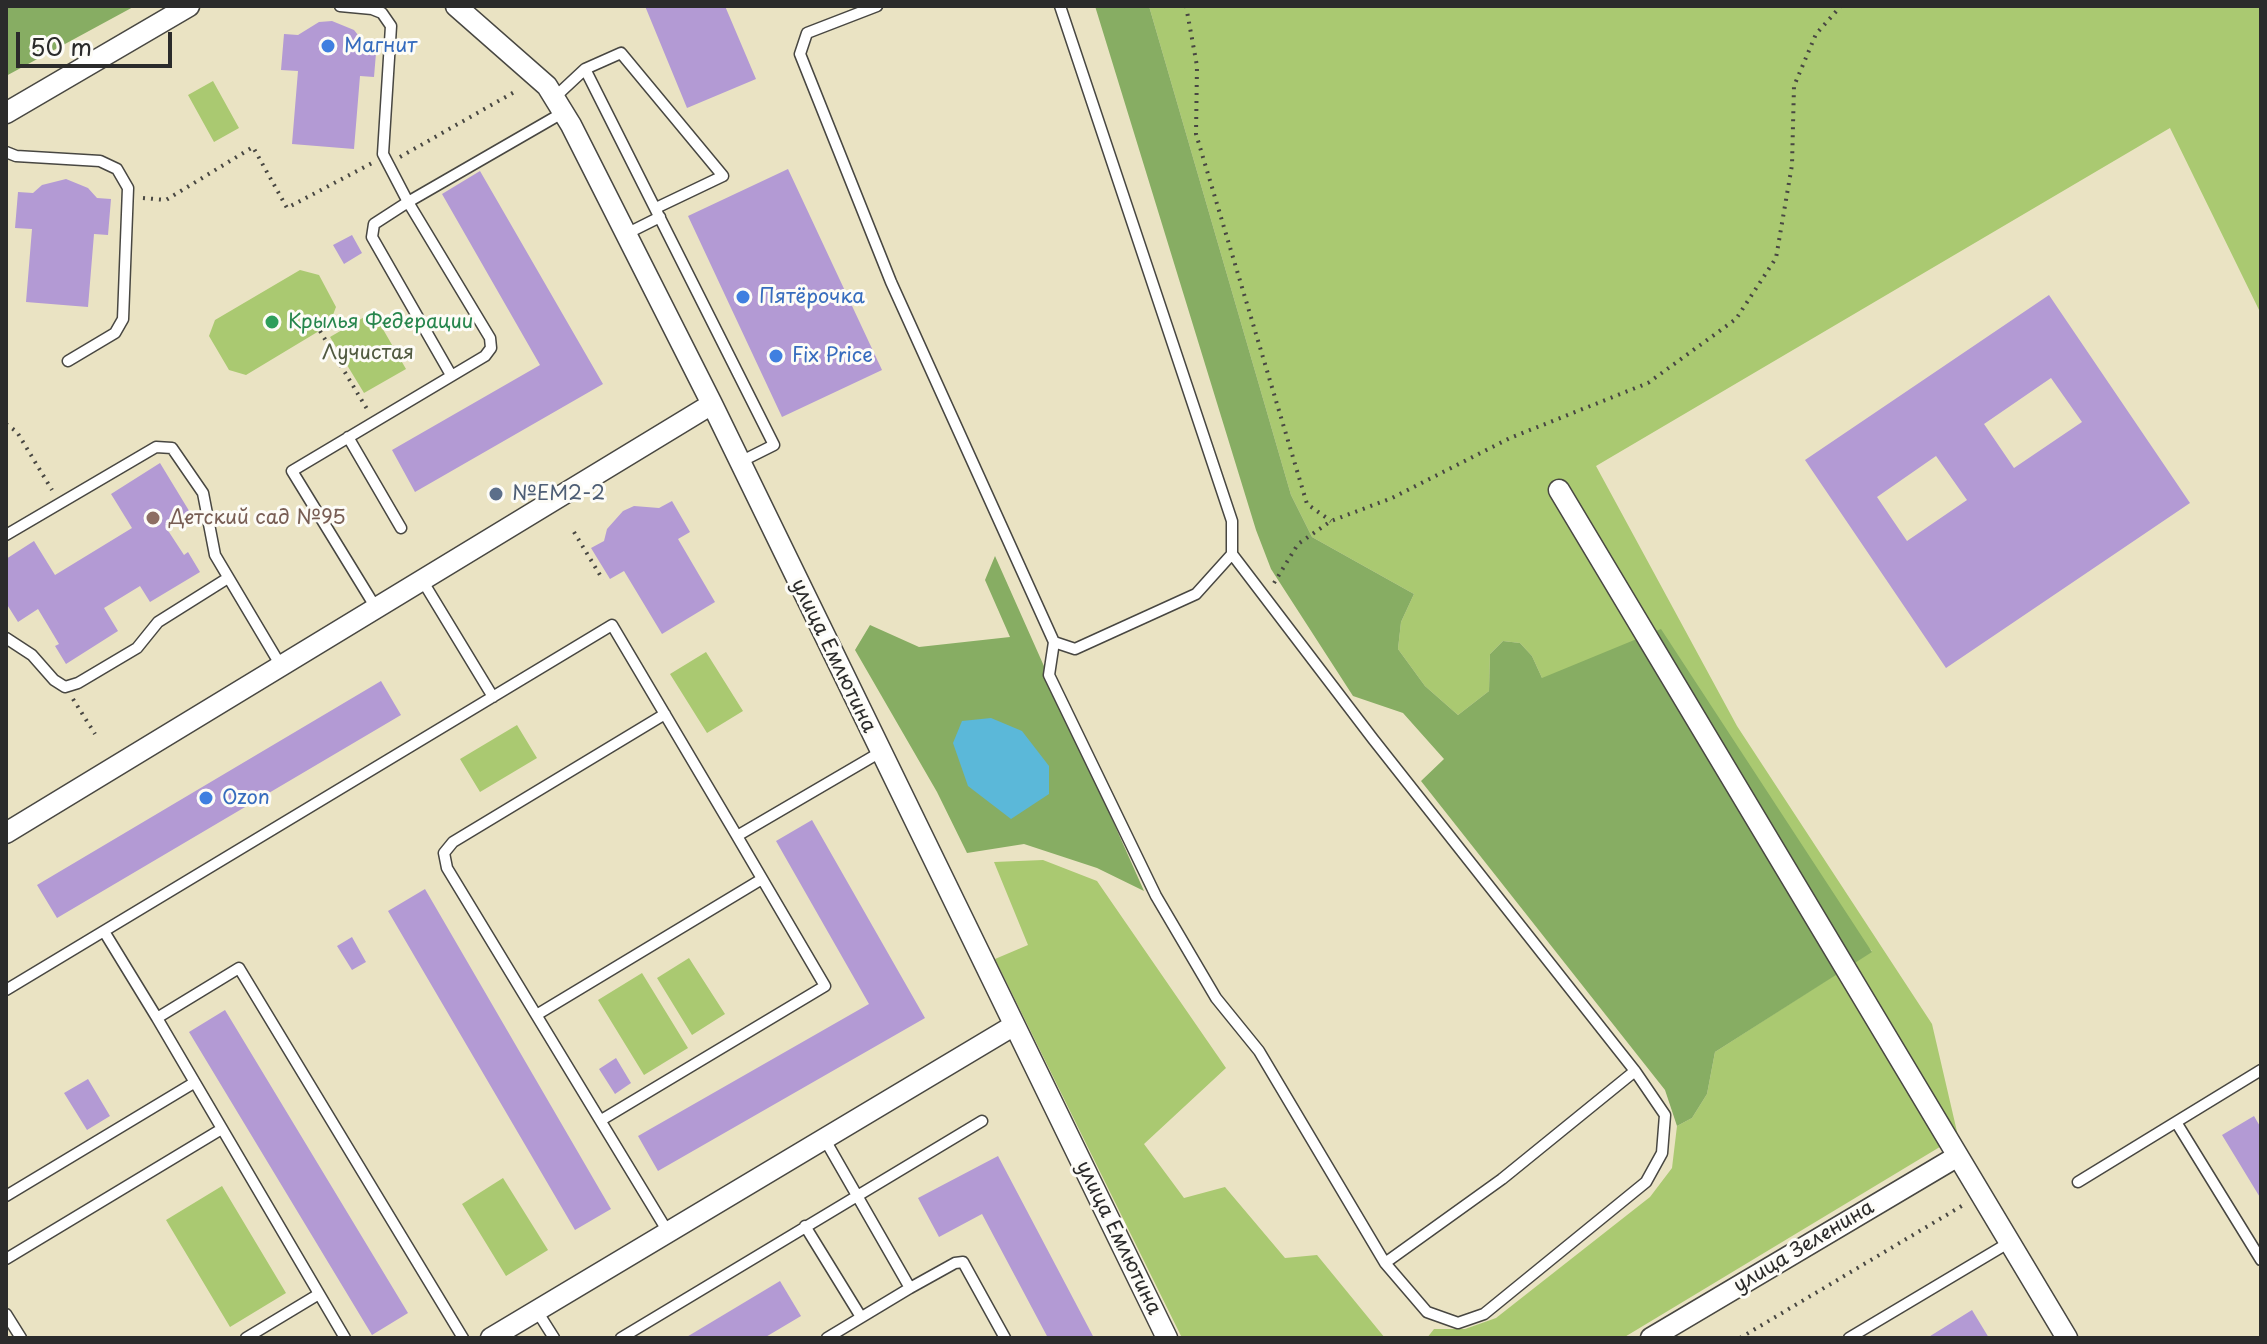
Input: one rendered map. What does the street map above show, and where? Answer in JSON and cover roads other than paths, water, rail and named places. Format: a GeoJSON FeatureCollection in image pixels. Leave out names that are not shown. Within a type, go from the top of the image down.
{"type":"FeatureCollection","features":[{"type":"Feature","properties":{"kind":"street"},"geometry":{"type":"LineString","coordinates":[[6,113],[189,6]]}},
{"type":"Feature","properties":{"kind":"street","name":"улица Емлютина"},"geometry":{"type":"LineString","coordinates":[[456,6],[525,63],[559,105],[712,404],[879,753],[1167,1338]]}},
{"type":"Feature","properties":{"kind":"street"},"geometry":{"type":"LineString","coordinates":[[7,832],[712,404]]}},
{"type":"Feature","properties":{"kind":"street"},"geometry":{"type":"LineString","coordinates":[[1559,490],[2067,1338]]}},
{"type":"Feature","properties":{"kind":"street"},"geometry":{"type":"LineString","coordinates":[[491,1338],[1013,1026]]}},
{"type":"Feature","properties":{"kind":"street","name":"улица Зеленина"},"geometry":{"type":"LineString","coordinates":[[1651,1338],[1958,1156]]}},
{"type":"Feature","properties":{"kind":"lane"},"geometry":{"type":"LineString","coordinates":[[340,6],[382,13],[393,33],[384,160],[490,338],[491,348],[485,356],[292,471],[376,608]]}},
{"type":"Feature","properties":{"kind":"lane"},"geometry":{"type":"LineString","coordinates":[[877,6],[807,33],[800,54],[891,282],[1054,642],[1049,675],[1156,896],[1216,998],[1259,1051],[1385,1263],[1427,1312],[1458,1323],[1484,1314],[1646,1182],[1662,1153],[1665,1115],[1635,1071],[1232,554],[1232,521],[1060,6]]}},
{"type":"Feature","properties":{"kind":"lane"},"geometry":{"type":"LineString","coordinates":[[451,375],[372,241],[374,224],[559,105],[585,69],[621,53],[723,176],[626,234]]}},
{"type":"Feature","properties":{"kind":"lane"},"geometry":{"type":"LineString","coordinates":[[585,69],[774,445],[740,462]]}},
{"type":"Feature","properties":{"kind":"lane"},"geometry":{"type":"LineString","coordinates":[[6,152],[16,156],[109,164],[122,174],[129,197],[123,319],[115,333],[68,361]]}},
{"type":"Feature","properties":{"kind":"lane"},"geometry":{"type":"LineString","coordinates":[[348,437],[401,528]]}},
{"type":"Feature","properties":{"kind":"lane"},"geometry":{"type":"LineString","coordinates":[[6,535],[156,447],[172,448],[203,493],[215,555],[281,666]]}},
{"type":"Feature","properties":{"kind":"lane"},"geometry":{"type":"LineString","coordinates":[[1054,642],[1075,649],[1196,594],[1232,554]]}},
{"type":"Feature","properties":{"kind":"lane"},"geometry":{"type":"LineString","coordinates":[[6,638],[32,655],[54,680],[65,687],[78,683],[137,648],[158,622],[228,578]]}},
{"type":"Feature","properties":{"kind":"lane"},"geometry":{"type":"LineString","coordinates":[[422,580],[493,697]]}},
{"type":"Feature","properties":{"kind":"lane"},"geometry":{"type":"LineString","coordinates":[[6,990],[612,625],[825,986],[603,1119]]}},
{"type":"Feature","properties":{"kind":"lane"},"geometry":{"type":"LineString","coordinates":[[665,714],[453,842],[444,853],[447,868],[603,1119],[668,1232]]}},
{"type":"Feature","properties":{"kind":"lane"},"geometry":{"type":"LineString","coordinates":[[737,836],[879,753]]}},
{"type":"Feature","properties":{"kind":"lane"},"geometry":{"type":"LineString","coordinates":[[538,1014],[762,879]]}},
{"type":"Feature","properties":{"kind":"lane"},"geometry":{"type":"LineString","coordinates":[[105,933],[345,1338]]}},
{"type":"Feature","properties":{"kind":"lane"},"geometry":{"type":"LineString","coordinates":[[157,1018],[239,968],[463,1338]]}},
{"type":"Feature","properties":{"kind":"lane"},"geometry":{"type":"LineString","coordinates":[[2078,1182],[2261,1070]]}},
{"type":"Feature","properties":{"kind":"lane"},"geometry":{"type":"LineString","coordinates":[[1385,1263],[1502,1179],[1635,1071]]}},
{"type":"Feature","properties":{"kind":"lane"},"geometry":{"type":"LineString","coordinates":[[6,1196],[192,1084]]}},
{"type":"Feature","properties":{"kind":"lane"},"geometry":{"type":"LineString","coordinates":[[621,1338],[982,1121]]}},
{"type":"Feature","properties":{"kind":"lane"},"geometry":{"type":"LineString","coordinates":[[2176,1122],[2261,1260]]}},
{"type":"Feature","properties":{"kind":"lane"},"geometry":{"type":"LineString","coordinates":[[6,1259],[220,1130]]}},
{"type":"Feature","properties":{"kind":"lane"},"geometry":{"type":"LineString","coordinates":[[824,1138],[910,1288]]}},
{"type":"Feature","properties":{"kind":"lane"},"geometry":{"type":"LineString","coordinates":[[805,1226],[861,1317]]}},
{"type":"Feature","properties":{"kind":"lane"},"geometry":{"type":"LineString","coordinates":[[1849,1338],[2010,1242]]}},
{"type":"Feature","properties":{"kind":"lane"},"geometry":{"type":"LineString","coordinates":[[827,1338],[910,1288],[955,1263],[963,1262],[1005,1338]]}},
{"type":"Feature","properties":{"kind":"lane"},"geometry":{"type":"LineString","coordinates":[[246,1338],[319,1294]]}},
{"type":"Feature","properties":{"kind":"lane"},"geometry":{"type":"LineString","coordinates":[[537,1311],[554,1338]]}},
{"type":"Feature","properties":{"kind":"lane"},"geometry":{"type":"LineString","coordinates":[[6,1314],[21,1338]]}},
{"type":"Feature","properties":{"kind":"water"},"geometry":{"type":"Polygon","coordinates":[[[991,718],[1022,731],[1049,766],[1049,794],[1011,819],[968,786],[953,743],[962,721],[991,718]]]}},
{"type":"Feature","properties":{"kind":"place","name":"Магнит"},"geometry":{"type":"Point","coordinates":[328,46]}},
{"type":"Feature","properties":{"kind":"place","name":"Пятёрочка"},"geometry":{"type":"Point","coordinates":[743,297]}},
{"type":"Feature","properties":{"kind":"place","name":"Крылья Федерации"},"geometry":{"type":"Point","coordinates":[272,322]}},
{"type":"Feature","properties":{"kind":"place","name":"Fix Price"},"geometry":{"type":"Point","coordinates":[776,356]}},
{"type":"Feature","properties":{"kind":"place","name":"№ЕМ2-2"},"geometry":{"type":"Point","coordinates":[496,494]}},
{"type":"Feature","properties":{"kind":"place","name":"Детский сад №95"},"geometry":{"type":"Point","coordinates":[153,518]}},
{"type":"Feature","properties":{"kind":"place","name":"Ozon"},"geometry":{"type":"Point","coordinates":[206,798]}},
{"type":"Feature","properties":{"kind":"park label","name":"Лучистая"},"geometry":{"type":"Point","coordinates":[368,353]}}]}
